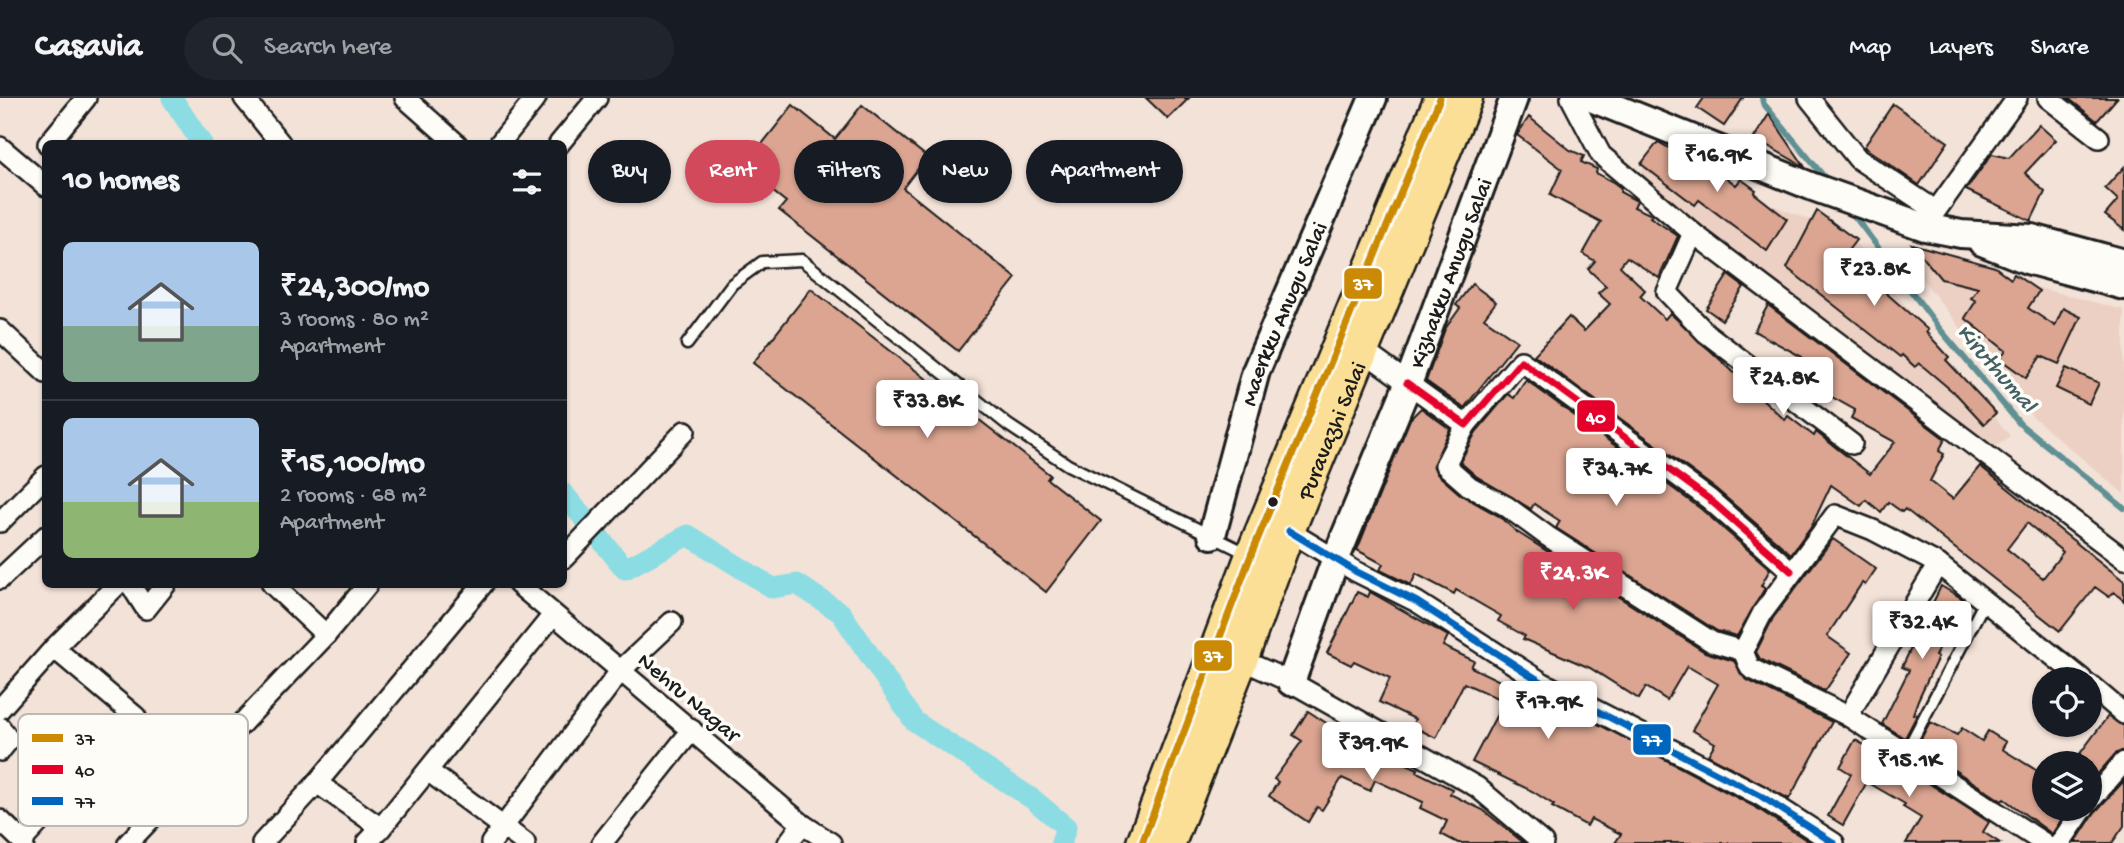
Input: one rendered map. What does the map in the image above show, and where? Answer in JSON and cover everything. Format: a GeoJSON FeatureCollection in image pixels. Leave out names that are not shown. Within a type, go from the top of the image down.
{"type":"FeatureCollection","features":[{"type":"Feature","properties":{"kind":"main road","name":"Puravazhi Salai"},"geometry":{"type":"LineString","coordinates":[[1142,843],[1251,555],[1440,98]]}},
{"type":"Feature","properties":{"kind":"main road","name":"Puravazhi Salai"},"geometry":{"type":"LineString","coordinates":[[1170,843],[1289,531],[1467,98]]}},
{"type":"Feature","properties":{"kind":"street"},"geometry":{"type":"LineString","coordinates":[[51,140],[86,98]]}},
{"type":"Feature","properties":{"kind":"street"},"geometry":{"type":"LineString","coordinates":[[244,98],[278,140]]}},
{"type":"Feature","properties":{"kind":"street"},"geometry":{"type":"LineString","coordinates":[[405,98],[452,140]]}},
{"type":"Feature","properties":{"kind":"street"},"geometry":{"type":"LineString","coordinates":[[502,140],[536,98]]}},
{"type":"Feature","properties":{"kind":"street"},"geometry":{"type":"LineString","coordinates":[[562,140],[597,98]]}},
{"type":"Feature","properties":{"kind":"street","name":"Maerkku Anugu Salai"},"geometry":{"type":"LineString","coordinates":[[1212,535],[1256,371],[1373,98]]}},
{"type":"Feature","properties":{"kind":"street","name":"Kizhakku Anugu Salai"},"geometry":{"type":"LineString","coordinates":[[1291,682],[1336,558],[1408,384],[1514,98]]}},
{"type":"Feature","properties":{"kind":"street"},"geometry":{"type":"LineString","coordinates":[[1571,98],[1576,113],[1601,155],[1693,233],[2124,559]]}},
{"type":"Feature","properties":{"kind":"street"},"geometry":{"type":"LineString","coordinates":[[1591,98],[1813,187],[1922,219],[2027,260],[2124,286]]}},
{"type":"Feature","properties":{"kind":"street"},"geometry":{"type":"LineString","coordinates":[[1809,98],[1858,159],[1922,219]]}},
{"type":"Feature","properties":{"kind":"street"},"geometry":{"type":"LineString","coordinates":[[1922,219],[2017,98]]}},
{"type":"Feature","properties":{"kind":"street"},"geometry":{"type":"LineString","coordinates":[[2048,98],[2099,138]]}},
{"type":"Feature","properties":{"kind":"street"},"geometry":{"type":"LineString","coordinates":[[0,147],[42,183]]}},
{"type":"Feature","properties":{"kind":"street"},"geometry":{"type":"LineString","coordinates":[[26,170],[42,151]]}},
{"type":"Feature","properties":{"kind":"street"},"geometry":{"type":"LineString","coordinates":[[1693,233],[1667,292],[1706,333],[1852,444]]}},
{"type":"Feature","properties":{"kind":"street"},"geometry":{"type":"LineString","coordinates":[[1961,234],[2032,238],[2124,263]]}},
{"type":"Feature","properties":{"kind":"street"},"geometry":{"type":"LineString","coordinates":[[5,343],[42,370]]}},
{"type":"Feature","properties":{"kind":"street"},"geometry":{"type":"LineString","coordinates":[[1362,350],[1466,425]]}},
{"type":"Feature","properties":{"kind":"street"},"geometry":{"type":"LineString","coordinates":[[1743,651],[1712,642],[1547,536],[1506,506],[1469,486],[1445,465],[1466,425],[1521,361],[1709,499],[1791,571]]}},
{"type":"Feature","properties":{"kind":"street"},"geometry":{"type":"LineString","coordinates":[[567,555],[685,431]]}},
{"type":"Feature","properties":{"kind":"street"},"geometry":{"type":"LineString","coordinates":[[0,522],[42,480]]}},
{"type":"Feature","properties":{"kind":"street"},"geometry":{"type":"LineString","coordinates":[[2044,843],[1848,716],[1750,668],[1743,651],[1763,612],[1835,515],[1873,530],[1938,564],[2067,667]]}},
{"type":"Feature","properties":{"kind":"street"},"geometry":{"type":"LineString","coordinates":[[1289,531],[1417,602],[1543,683],[1761,796],[1834,843]]}},
{"type":"Feature","properties":{"kind":"street"},"geometry":{"type":"LineString","coordinates":[[0,579],[42,540]]}},
{"type":"Feature","properties":{"kind":"street"},"geometry":{"type":"LineString","coordinates":[[1848,716],[1938,564]]}},
{"type":"Feature","properties":{"kind":"street"},"geometry":{"type":"LineString","coordinates":[[0,709],[54,648],[114,588]]}},
{"type":"Feature","properties":{"kind":"street"},"geometry":{"type":"LineString","coordinates":[[133,588],[146,609],[163,588]]}},
{"type":"Feature","properties":{"kind":"street"},"geometry":{"type":"LineString","coordinates":[[276,588],[327,635]]}},
{"type":"Feature","properties":{"kind":"street"},"geometry":{"type":"LineString","coordinates":[[248,718],[327,635],[365,588]]}},
{"type":"Feature","properties":{"kind":"street"},"geometry":{"type":"LineString","coordinates":[[262,843],[317,783],[480,588]]}},
{"type":"Feature","properties":{"kind":"street","name":"Nehru Nagar"},"geometry":{"type":"LineString","coordinates":[[529,588],[553,615],[802,824],[831,843]]}},
{"type":"Feature","properties":{"kind":"street"},"geometry":{"type":"LineString","coordinates":[[367,843],[553,615]]}},
{"type":"Feature","properties":{"kind":"street"},"geometry":{"type":"LineString","coordinates":[[491,843],[506,827],[621,670],[672,622]]}},
{"type":"Feature","properties":{"kind":"street"},"geometry":{"type":"LineString","coordinates":[[54,648],[132,714]]}},
{"type":"Feature","properties":{"kind":"street"},"geometry":{"type":"LineString","coordinates":[[1242,660],[1291,682],[1477,787],[1543,843]]}},
{"type":"Feature","properties":{"kind":"street"},"geometry":{"type":"LineString","coordinates":[[2102,695],[2124,714]]}},
{"type":"Feature","properties":{"kind":"street"},"geometry":{"type":"LineString","coordinates":[[0,727],[9,740],[0,751]]}},
{"type":"Feature","properties":{"kind":"street"},"geometry":{"type":"LineString","coordinates":[[602,843],[692,730]]}},
{"type":"Feature","properties":{"kind":"street"},"geometry":{"type":"LineString","coordinates":[[2102,787],[2124,762]]}},
{"type":"Feature","properties":{"kind":"street"},"geometry":{"type":"LineString","coordinates":[[428,771],[525,843]]}},
{"type":"Feature","properties":{"kind":"street"},"geometry":{"type":"LineString","coordinates":[[317,783],[381,828]]}},
{"type":"Feature","properties":{"kind":"street"},"geometry":{"type":"LineString","coordinates":[[0,820],[23,842],[37,826]]}},
{"type":"Feature","properties":{"kind":"street"},"geometry":{"type":"LineString","coordinates":[[2060,843],[2075,821]]}},
{"type":"Feature","properties":{"kind":"street"},"geometry":{"type":"LineString","coordinates":[[788,843],[802,824]]}},
{"type":"Feature","properties":{"kind":"street"},"geometry":{"type":"LineString","coordinates":[[128,843],[144,826]]}},
{"type":"Feature","properties":{"kind":"lane"},"geometry":{"type":"LineString","coordinates":[[687,344],[732,284],[762,262],[802,260],[1008,425],[1068,465],[1251,555]]}},
{"type":"Feature","properties":{"kind":"lane"},"geometry":{"type":"LineString","coordinates":[[1905,754],[1985,600]]}},
{"type":"Feature","properties":{"kind":"shaded area"},"geometry":{"type":"Polygon","coordinates":[[[1657,145],[1726,187],[1849,235],[2010,436],[1994,448],[1638,177],[1657,145]]]}},
{"type":"Feature","properties":{"kind":"shaded area"},"geometry":{"type":"Polygon","coordinates":[[[1901,252],[2124,310],[2124,494],[2026,411],[1901,252]]]}},
{"type":"Feature","properties":{"kind":"building"},"geometry":{"type":"Polygon","coordinates":[[[1146,98],[1189,98],[1168,119],[1146,98]]]}},
{"type":"Feature","properties":{"kind":"building"},"geometry":{"type":"Polygon","coordinates":[[[1704,98],[1743,98],[1724,126],[1697,108],[1704,98]]]}},
{"type":"Feature","properties":{"kind":"building"},"geometry":{"type":"Polygon","coordinates":[[[2068,98],[2117,98],[2097,121],[2068,98]]]}},
{"type":"Feature","properties":{"kind":"building"},"geometry":{"type":"Polygon","coordinates":[[[1893,104],[1948,142],[1919,185],[1864,147],[1893,104]]]}},
{"type":"Feature","properties":{"kind":"building"},"geometry":{"type":"Polygon","coordinates":[[[793,105],[835,139],[862,105],[918,150],[918,169],[904,187],[904,140],[794,140],[794,203],[904,203],[904,189],[918,200],[918,203],[922,203],[1016,278],[958,351],[779,210],[786,202],[780,197],[780,140],[765,140],[793,105]]]}},
{"type":"Feature","properties":{"kind":"building"},"geometry":{"type":"Polygon","coordinates":[[[1769,114],[1805,167],[1754,138],[1769,114]]]}},
{"type":"Feature","properties":{"kind":"building"},"geometry":{"type":"Polygon","coordinates":[[[1529,117],[1570,150],[1584,156],[1581,162],[1597,169],[1596,173],[1621,188],[1620,192],[1637,201],[1634,207],[1652,215],[1650,217],[1678,236],[1659,278],[1627,257],[1620,266],[1645,290],[1640,296],[1665,319],[1670,313],[1785,420],[1788,416],[1814,436],[1816,432],[1870,474],[1895,442],[1851,418],[1855,410],[1812,386],[1818,376],[1798,365],[1802,357],[1754,331],[1768,305],[1945,439],[1939,451],[1944,454],[1930,481],[1953,499],[1980,466],[2124,581],[2124,601],[2114,592],[2109,597],[2095,587],[2060,631],[1905,509],[1902,512],[1888,502],[1881,512],[1866,500],[1861,506],[1831,485],[1812,525],[1791,554],[1716,489],[1534,355],[1569,317],[1584,331],[1610,304],[1598,293],[1606,286],[1588,269],[1595,261],[1583,254],[1601,222],[1550,195],[1562,169],[1517,135],[1529,117]],[[2027,523],[2007,549],[2043,578],[2063,552],[2027,523]]]}},
{"type":"Feature","properties":{"kind":"building"},"geometry":{"type":"Polygon","coordinates":[[[2039,125],[2056,140],[2025,173],[2045,192],[2031,221],[1966,190],[1992,154],[2009,158],[2039,125]]]}},
{"type":"Feature","properties":{"kind":"building"},"geometry":{"type":"Polygon","coordinates":[[[1658,142],[1676,152],[1681,151],[1692,160],[1694,156],[1705,161],[1736,185],[1741,179],[1787,219],[1767,251],[1699,200],[1695,205],[1641,164],[1658,142]]]}},
{"type":"Feature","properties":{"kind":"building"},"geometry":{"type":"Polygon","coordinates":[[[2124,167],[2124,230],[2105,215],[2118,200],[2105,188],[2124,167]]]}},
{"type":"Feature","properties":{"kind":"building"},"geometry":{"type":"Polygon","coordinates":[[[1817,211],[1856,240],[1840,261],[1874,288],[1876,284],[1928,330],[1926,332],[1949,357],[1946,360],[1996,413],[1984,424],[1958,396],[1919,363],[1915,367],[1902,355],[1900,357],[1787,268],[1817,211]]]}},
{"type":"Feature","properties":{"kind":"building"},"geometry":{"type":"Polygon","coordinates":[[[1912,244],[1995,267],[2011,279],[2014,274],[2039,291],[2028,308],[2055,326],[2063,308],[2081,317],[2059,364],[2041,356],[2026,378],[2000,359],[2006,351],[1965,318],[1976,301],[1971,298],[1978,288],[1941,279],[1912,244]]]}},
{"type":"Feature","properties":{"kind":"building"},"geometry":{"type":"Polygon","coordinates":[[[1728,275],[1744,287],[1722,320],[1706,309],[1728,275]]]}},
{"type":"Feature","properties":{"kind":"building"},"geometry":{"type":"Polygon","coordinates":[[[1472,284],[1496,302],[1484,318],[1517,341],[1464,408],[1426,381],[1445,329],[1460,308],[1456,305],[1472,284]]]}},
{"type":"Feature","properties":{"kind":"building"},"geometry":{"type":"Polygon","coordinates":[[[811,289],[1050,475],[1047,479],[1101,521],[1046,592],[753,363],[811,289]]]}},
{"type":"Feature","properties":{"kind":"building"},"geometry":{"type":"Polygon","coordinates":[[[2066,368],[2099,383],[2089,404],[2056,388],[2066,368]]]}},
{"type":"Feature","properties":{"kind":"building"},"geometry":{"type":"Polygon","coordinates":[[[1526,380],[1701,509],[1770,569],[1761,586],[1765,588],[1737,636],[1717,631],[1556,528],[1560,521],[1534,504],[1531,509],[1476,476],[1460,462],[1476,432],[1508,394],[1514,398],[1526,380]]]}},
{"type":"Feature","properties":{"kind":"building"},"geometry":{"type":"Polygon","coordinates":[[[1421,408],[1450,429],[1433,465],[1437,474],[1461,495],[1499,516],[1517,532],[1705,652],[1734,661],[1745,679],[1832,722],[1789,799],[1708,755],[1715,743],[1692,730],[1718,684],[1687,666],[1667,700],[1646,687],[1639,699],[1590,668],[1523,639],[1525,636],[1498,621],[1501,616],[1456,590],[1454,594],[1416,574],[1411,585],[1380,570],[1383,564],[1357,550],[1410,419],[1421,408]]]}},
{"type":"Feature","properties":{"kind":"building"},"geometry":{"type":"Polygon","coordinates":[[[1833,539],[1876,569],[1865,585],[1862,583],[1827,636],[1851,653],[1825,691],[1760,659],[1756,652],[1773,618],[1833,539]]]}},
{"type":"Feature","properties":{"kind":"building"},"geometry":{"type":"Polygon","coordinates":[[[1941,586],[1963,599],[1935,656],[1938,657],[1913,714],[1917,715],[1905,738],[1882,724],[1909,670],[1902,667],[1941,586]]]}},
{"type":"Feature","properties":{"kind":"building"},"geometry":{"type":"Polygon","coordinates":[[[1357,592],[1368,597],[1370,592],[1448,636],[1443,646],[1474,661],[1471,667],[1512,687],[1515,680],[1755,807],[1811,843],[1615,843],[1621,834],[1591,819],[1587,826],[1552,807],[1554,805],[1532,791],[1472,762],[1504,701],[1464,683],[1436,738],[1412,726],[1415,719],[1379,702],[1390,678],[1354,661],[1351,665],[1327,653],[1357,592]]]}},
{"type":"Feature","properties":{"kind":"building"},"geometry":{"type":"Polygon","coordinates":[[[1308,711],[1363,747],[1367,739],[1389,751],[1387,755],[1452,789],[1450,794],[1483,810],[1524,843],[1458,843],[1441,834],[1447,821],[1420,808],[1423,802],[1375,780],[1370,791],[1342,778],[1322,810],[1317,807],[1308,822],[1269,796],[1278,782],[1274,779],[1302,741],[1293,735],[1308,711]]]}},
{"type":"Feature","properties":{"kind":"building"},"geometry":{"type":"Polygon","coordinates":[[[2108,716],[2124,726],[2124,750],[2115,754],[2102,769],[2102,751],[2082,751],[2092,737],[2102,737],[2102,724],[2108,716]]]}},
{"type":"Feature","properties":{"kind":"building"},"geometry":{"type":"Polygon","coordinates":[[[1930,722],[1957,735],[1962,728],[1982,741],[1988,731],[2006,742],[2002,749],[2032,768],[2032,819],[2004,799],[2002,801],[1917,746],[1930,722]]]}},
{"type":"Feature","properties":{"kind":"building"},"geometry":{"type":"Polygon","coordinates":[[[1855,740],[1870,748],[1871,746],[1989,822],[1983,832],[2000,843],[1906,843],[1921,818],[1903,807],[1905,804],[1867,782],[1843,825],[1828,816],[1851,774],[1840,767],[1855,740]]]}},
{"type":"Feature","properties":{"kind":"building"},"geometry":{"type":"Polygon","coordinates":[[[2124,781],[2124,826],[2112,843],[2075,843],[2089,821],[2102,821],[2102,805],[2124,781]]]}},
{"type":"Feature","properties":{"kind":"building"},"geometry":{"type":"Polygon","coordinates":[[[2034,821],[2060,821],[2052,834],[2034,821]]]}},
{"type":"Feature","properties":{"kind":"waterway"},"geometry":{"type":"LineString","coordinates":[[172,98],[199,140]]}},
{"type":"Feature","properties":{"kind":"waterway","name":"Kiruthumal"},"geometry":{"type":"LineString","coordinates":[[1762,98],[1763,103],[1830,184]]}},
{"type":"Feature","properties":{"kind":"waterway","name":"Kiruthumal"},"geometry":{"type":"LineString","coordinates":[[1849,209],[1939,328],[2020,424],[2124,508]]}},
{"type":"Feature","properties":{"kind":"waterway"},"geometry":{"type":"LineString","coordinates":[[567,498],[625,569],[688,535],[773,588],[797,584],[841,613],[914,721],[1034,800],[1066,827],[1061,843]]}},
{"type":"Feature","properties":{"kind":"transit line","name":"37"},"geometry":{"type":"LineString","coordinates":[[1142,843],[1251,555],[1440,98]]}},
{"type":"Feature","properties":{"kind":"transit line","name":"40"},"geometry":{"type":"LineString","coordinates":[[1407,383],[1466,425],[1521,361],[1709,499],[1791,571]]}},
{"type":"Feature","properties":{"kind":"transit line","name":"77"},"geometry":{"type":"LineString","coordinates":[[1289,531],[1355,571],[1417,602],[1543,683],[1761,796],[1834,843]]}}]}
